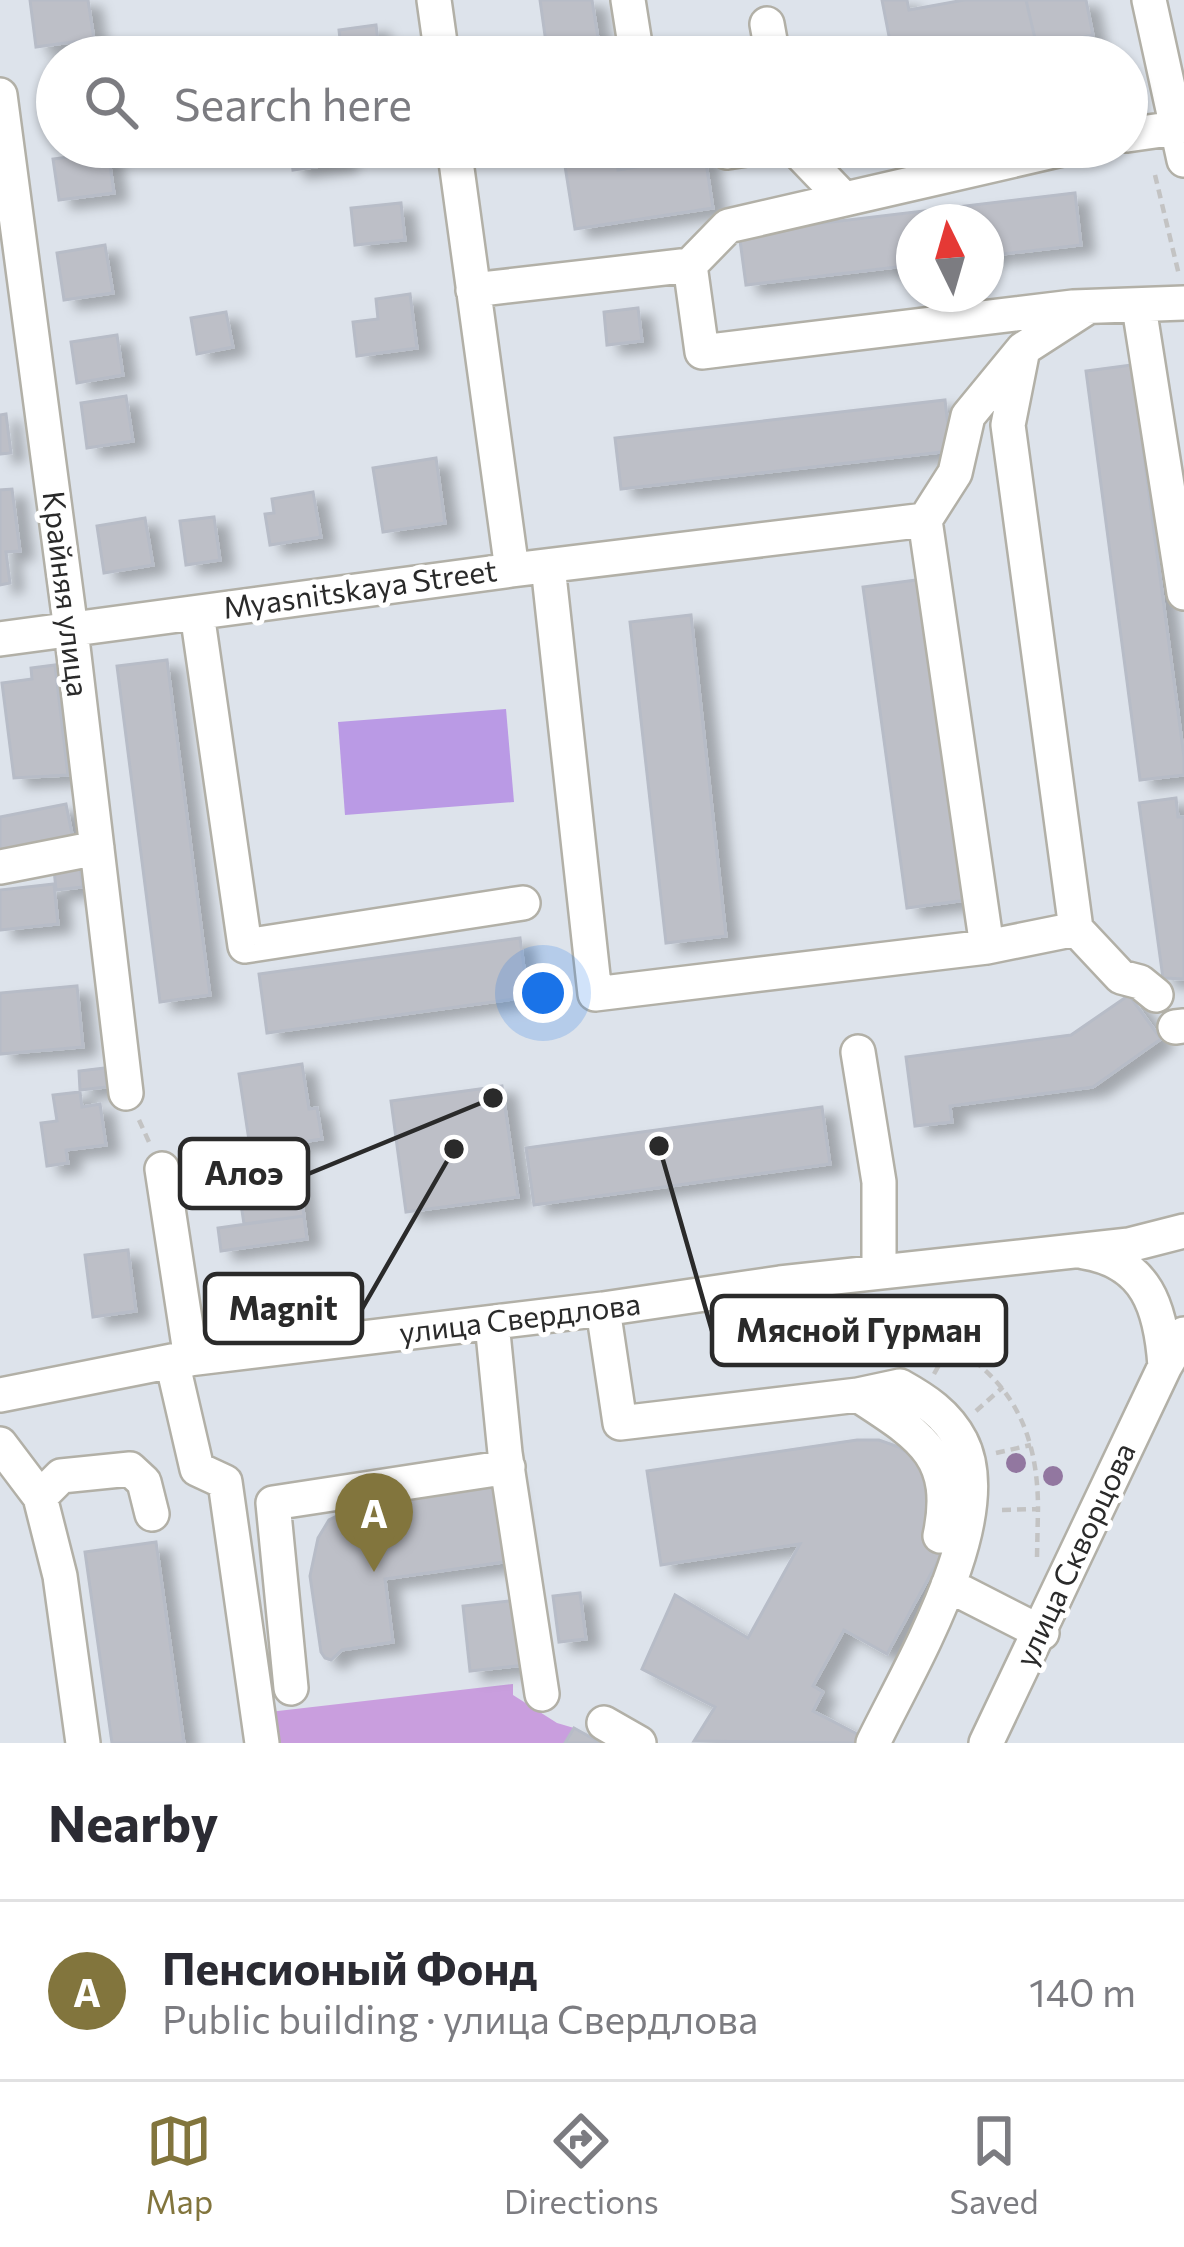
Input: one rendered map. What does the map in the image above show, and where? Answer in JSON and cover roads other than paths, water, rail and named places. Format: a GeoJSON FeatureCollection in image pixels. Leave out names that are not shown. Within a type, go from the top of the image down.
{"type":"FeatureCollection","features":[{"type":"Feature","properties":{"kind":"street"},"geometry":{"type":"LineString","coordinates":[[434,0],[439,36]]}},
{"type":"Feature","properties":{"kind":"street"},"geometry":{"type":"LineString","coordinates":[[628,0],[634,36]]}},
{"type":"Feature","properties":{"kind":"street"},"geometry":{"type":"LineString","coordinates":[[1148,139],[1180,144],[1149,0]]}},
{"type":"Feature","properties":{"kind":"street","name":"Крайняя улица"},"geometry":{"type":"LineString","coordinates":[[0,95],[126,1093]]}},
{"type":"Feature","properties":{"kind":"street","name":"Myasnitskaya Street"},"geometry":{"type":"LineString","coordinates":[[0,639],[512,570],[457,168]]}},
{"type":"Feature","properties":{"kind":"street"},"geometry":{"type":"LineString","coordinates":[[814,168],[844,199]]}},
{"type":"Feature","properties":{"kind":"street"},"geometry":{"type":"LineString","coordinates":[[473,290],[690,265],[728,226],[979,168]]}},
{"type":"Feature","properties":{"kind":"street"},"geometry":{"type":"LineString","coordinates":[[690,265],[702,352],[1088,307],[1184,303]]}},
{"type":"Feature","properties":{"kind":"street"},"geometry":{"type":"LineString","coordinates":[[987,947],[925,520],[955,473],[968,416],[1023,349],[1088,307]]}},
{"type":"Feature","properties":{"kind":"street"},"geometry":{"type":"LineString","coordinates":[[1139,307],[1184,592]]}},
{"type":"Feature","properties":{"kind":"street"},"geometry":{"type":"LineString","coordinates":[[1023,349],[1007,425],[1076,929],[1120,976],[1140,982],[1156,995]]}},
{"type":"Feature","properties":{"kind":"street"},"geometry":{"type":"LineString","coordinates":[[512,570],[925,520]]}},
{"type":"Feature","properties":{"kind":"street"},"geometry":{"type":"LineString","coordinates":[[548,566],[596,994],[987,947],[1076,929]]}},
{"type":"Feature","properties":{"kind":"street"},"geometry":{"type":"LineString","coordinates":[[197,613],[245,946],[523,903]]}},
{"type":"Feature","properties":{"kind":"street"},"geometry":{"type":"LineString","coordinates":[[0,867],[97,848]]}},
{"type":"Feature","properties":{"kind":"street"},"geometry":{"type":"LineString","coordinates":[[858,1052],[879,1182],[879,1271]]}},
{"type":"Feature","properties":{"kind":"street"},"geometry":{"type":"LineString","coordinates":[[162,1169],[197,1469],[226,1482],[262,1743]]}},
{"type":"Feature","properties":{"kind":"street"},"geometry":{"type":"LineString","coordinates":[[1165,1366],[1162,1329],[1147,1289],[1144,1256],[1177,1233]]}},
{"type":"Feature","properties":{"kind":"street","name":"улица Свердлова"},"geometry":{"type":"LineString","coordinates":[[0,1395],[182,1360],[603,1310],[879,1271],[1076,1251],[1177,1233]]}},
{"type":"Feature","properties":{"kind":"street"},"geometry":{"type":"LineString","coordinates":[[1076,1251],[1109,1256],[1172,1308],[1184,1308]]}},
{"type":"Feature","properties":{"kind":"street"},"geometry":{"type":"LineString","coordinates":[[603,1310],[620,1423],[901,1386],[934,1406],[962,1442],[971,1484],[967,1531],[949,1586],[873,1743]]}},
{"type":"Feature","properties":{"kind":"street"},"geometry":{"type":"LineString","coordinates":[[492,1323],[542,1694]]}},
{"type":"Feature","properties":{"kind":"street","name":"улица Скворцова"},"geometry":{"type":"LineString","coordinates":[[986,1743],[1184,1334]]}},
{"type":"Feature","properties":{"kind":"street"},"geometry":{"type":"LineString","coordinates":[[858,1395],[907,1427],[935,1457],[947,1502],[940,1536]]}},
{"type":"Feature","properties":{"kind":"street"},"geometry":{"type":"LineString","coordinates":[[0,1444],[40,1497],[60,1576],[83,1743]]}},
{"type":"Feature","properties":{"kind":"street"},"geometry":{"type":"LineString","coordinates":[[291,1688],[273,1503],[508,1467]]}},
{"type":"Feature","properties":{"kind":"street"},"geometry":{"type":"LineString","coordinates":[[40,1497],[61,1476],[130,1468],[144,1482],[152,1514]]}},
{"type":"Feature","properties":{"kind":"street"},"geometry":{"type":"LineString","coordinates":[[949,1586],[1042,1633]]}},
{"type":"Feature","properties":{"kind":"street"},"geometry":{"type":"LineString","coordinates":[[604,1723],[640,1743]]}},
{"type":"Feature","properties":{"kind":"place","name":"Алоэ"},"geometry":{"type":"Point","coordinates":[493,1098]}},
{"type":"Feature","properties":{"kind":"place","name":"Мясной Гурман"},"geometry":{"type":"Point","coordinates":[659,1146]}},
{"type":"Feature","properties":{"kind":"place","name":"Magnit"},"geometry":{"type":"Point","coordinates":[454,1149]}},
{"type":"Feature","properties":{"kind":"place","name":"Пенсионый Фонд"},"geometry":{"type":"Point","coordinates":[374,1572]}}]}
